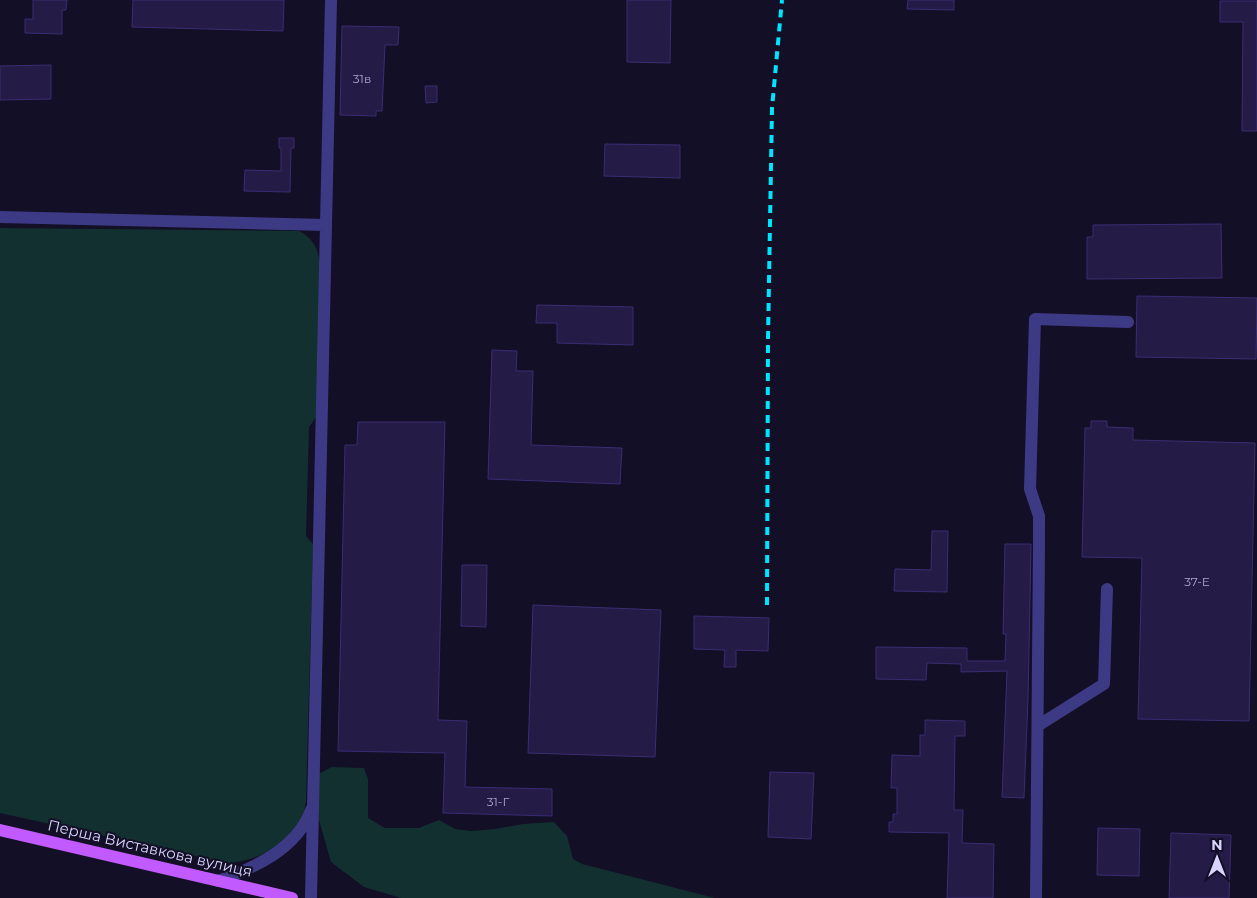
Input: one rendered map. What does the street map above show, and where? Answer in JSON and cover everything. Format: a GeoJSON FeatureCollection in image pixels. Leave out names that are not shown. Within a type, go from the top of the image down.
{"type":"FeatureCollection","features":[{"type":"Feature","properties":{"kind":"main road","name":"Перша Виставкова вулиця"},"geometry":{"type":"LineString","coordinates":[[0,830],[292,898]]}},
{"type":"Feature","properties":{"kind":"street"},"geometry":{"type":"LineString","coordinates":[[311,898],[330,0]]}},
{"type":"Feature","properties":{"kind":"street"},"geometry":{"type":"LineString","coordinates":[[0,217],[326,225]]}},
{"type":"Feature","properties":{"kind":"street"},"geometry":{"type":"LineString","coordinates":[[1036,898],[1038,516],[1030,489],[1035,319],[1128,322]]}},
{"type":"Feature","properties":{"kind":"street"},"geometry":{"type":"LineString","coordinates":[[1038,725],[1104,684],[1107,589]]}},
{"type":"Feature","properties":{"kind":"street"},"geometry":{"type":"LineString","coordinates":[[218,881],[252,867],[280,850],[301,829],[313,806]]}},
{"type":"Feature","properties":{"kind":"green space"},"geometry":{"type":"Polygon","coordinates":[[[0,228],[299,231],[310,239],[316,248],[321,272],[317,416],[309,427],[306,536],[313,544],[306,801],[303,814],[297,826],[288,837],[277,846],[253,858],[227,863],[0,813],[0,228]]]}},
{"type":"Feature","properties":{"kind":"green space"},"geometry":{"type":"Polygon","coordinates":[[[332,767],[364,768],[368,779],[368,818],[385,828],[419,828],[439,820],[455,829],[471,831],[554,822],[567,836],[573,859],[582,864],[715,898],[401,898],[364,887],[331,862],[319,820],[318,774],[332,767]]]}},
{"type":"Feature","properties":{"kind":"building"},"geometry":{"type":"Polygon","coordinates":[[[33,0],[67,0],[66,10],[62,10],[62,34],[25,33],[25,19],[33,19],[33,0]]]}},
{"type":"Feature","properties":{"kind":"building"},"geometry":{"type":"Polygon","coordinates":[[[133,0],[284,0],[283,31],[132,27],[133,0]]]}},
{"type":"Feature","properties":{"kind":"building"},"geometry":{"type":"Polygon","coordinates":[[[627,0],[671,0],[670,63],[627,62],[627,0]]]}},
{"type":"Feature","properties":{"kind":"building"},"geometry":{"type":"Polygon","coordinates":[[[908,0],[954,0],[954,10],[907,9],[908,0]]]}},
{"type":"Feature","properties":{"kind":"building"},"geometry":{"type":"Polygon","coordinates":[[[1220,1],[1257,1],[1257,131],[1242,131],[1243,22],[1220,22],[1220,1]]]}},
{"type":"Feature","properties":{"kind":"building"},"geometry":{"type":"Polygon","coordinates":[[[342,26],[399,27],[398,45],[385,45],[382,111],[376,111],[376,116],[340,115],[342,26]]]}},
{"type":"Feature","properties":{"kind":"building"},"geometry":{"type":"Polygon","coordinates":[[[51,65],[51,99],[0,100],[0,66],[51,65]]]}},
{"type":"Feature","properties":{"kind":"building"},"geometry":{"type":"Polygon","coordinates":[[[425,86],[437,86],[437,102],[426,103],[425,86]]]}},
{"type":"Feature","properties":{"kind":"building"},"geometry":{"type":"Polygon","coordinates":[[[279,138],[294,138],[294,148],[291,148],[290,192],[244,191],[245,170],[281,171],[279,138]]]}},
{"type":"Feature","properties":{"kind":"building"},"geometry":{"type":"Polygon","coordinates":[[[605,144],[680,145],[680,178],[604,176],[605,144]]]}},
{"type":"Feature","properties":{"kind":"building"},"geometry":{"type":"Polygon","coordinates":[[[1221,224],[1222,278],[1087,279],[1087,237],[1093,237],[1093,225],[1221,224]]]}},
{"type":"Feature","properties":{"kind":"building"},"geometry":{"type":"Polygon","coordinates":[[[1137,296],[1257,298],[1256,359],[1136,357],[1137,296]]]}},
{"type":"Feature","properties":{"kind":"building"},"geometry":{"type":"Polygon","coordinates":[[[537,305],[633,307],[633,345],[557,343],[557,323],[536,323],[537,305]]]}},
{"type":"Feature","properties":{"kind":"building"},"geometry":{"type":"Polygon","coordinates":[[[492,350],[517,351],[516,371],[533,371],[531,445],[622,448],[620,484],[488,479],[492,350]]]}},
{"type":"Feature","properties":{"kind":"building"},"geometry":{"type":"Polygon","coordinates":[[[1091,421],[1107,421],[1107,427],[1133,428],[1133,440],[1255,443],[1249,721],[1138,719],[1142,558],[1082,557],[1085,428],[1091,428],[1091,421]]]}},
{"type":"Feature","properties":{"kind":"building"},"geometry":{"type":"Polygon","coordinates":[[[358,422],[445,422],[438,720],[467,721],[465,787],[552,789],[552,816],[443,813],[445,753],[338,751],[345,445],[357,445],[358,422]]]}},
{"type":"Feature","properties":{"kind":"building"},"geometry":{"type":"Polygon","coordinates":[[[932,531],[948,531],[947,592],[894,591],[895,569],[931,570],[932,531]]]}},
{"type":"Feature","properties":{"kind":"building"},"geometry":{"type":"Polygon","coordinates":[[[1005,544],[1031,544],[1024,798],[1002,797],[1007,671],[961,672],[961,664],[927,663],[926,680],[876,679],[876,647],[967,648],[967,661],[1005,661],[1006,634],[1003,634],[1005,544]]]}},
{"type":"Feature","properties":{"kind":"building"},"geometry":{"type":"Polygon","coordinates":[[[462,565],[487,565],[486,627],[461,626],[462,565]]]}},
{"type":"Feature","properties":{"kind":"building"},"geometry":{"type":"Polygon","coordinates":[[[533,605],[661,610],[655,757],[528,753],[533,605]]]}},
{"type":"Feature","properties":{"kind":"building"},"geometry":{"type":"Polygon","coordinates":[[[694,616],[769,618],[768,651],[736,650],[736,667],[724,667],[725,650],[694,649],[694,616]]]}},
{"type":"Feature","properties":{"kind":"building"},"geometry":{"type":"Polygon","coordinates":[[[925,720],[965,721],[965,736],[955,736],[954,810],[963,810],[962,843],[994,844],[993,898],[947,898],[949,833],[889,832],[889,822],[893,822],[893,814],[897,814],[897,788],[891,788],[892,755],[920,756],[920,735],[925,735],[925,720]]]}},
{"type":"Feature","properties":{"kind":"building"},"geometry":{"type":"Polygon","coordinates":[[[770,772],[814,773],[811,839],[768,837],[770,772]]]}},
{"type":"Feature","properties":{"kind":"building"},"geometry":{"type":"Polygon","coordinates":[[[1098,828],[1140,829],[1139,876],[1097,875],[1098,828]]]}},
{"type":"Feature","properties":{"kind":"building"},"geometry":{"type":"Polygon","coordinates":[[[1171,833],[1231,835],[1229,898],[1169,898],[1171,833]]]}},
{"type":"Feature","properties":{"kind":"railway"},"geometry":{"type":"LineString","coordinates":[[767,605],[768,339],[772,108],[782,0]]}}]}
